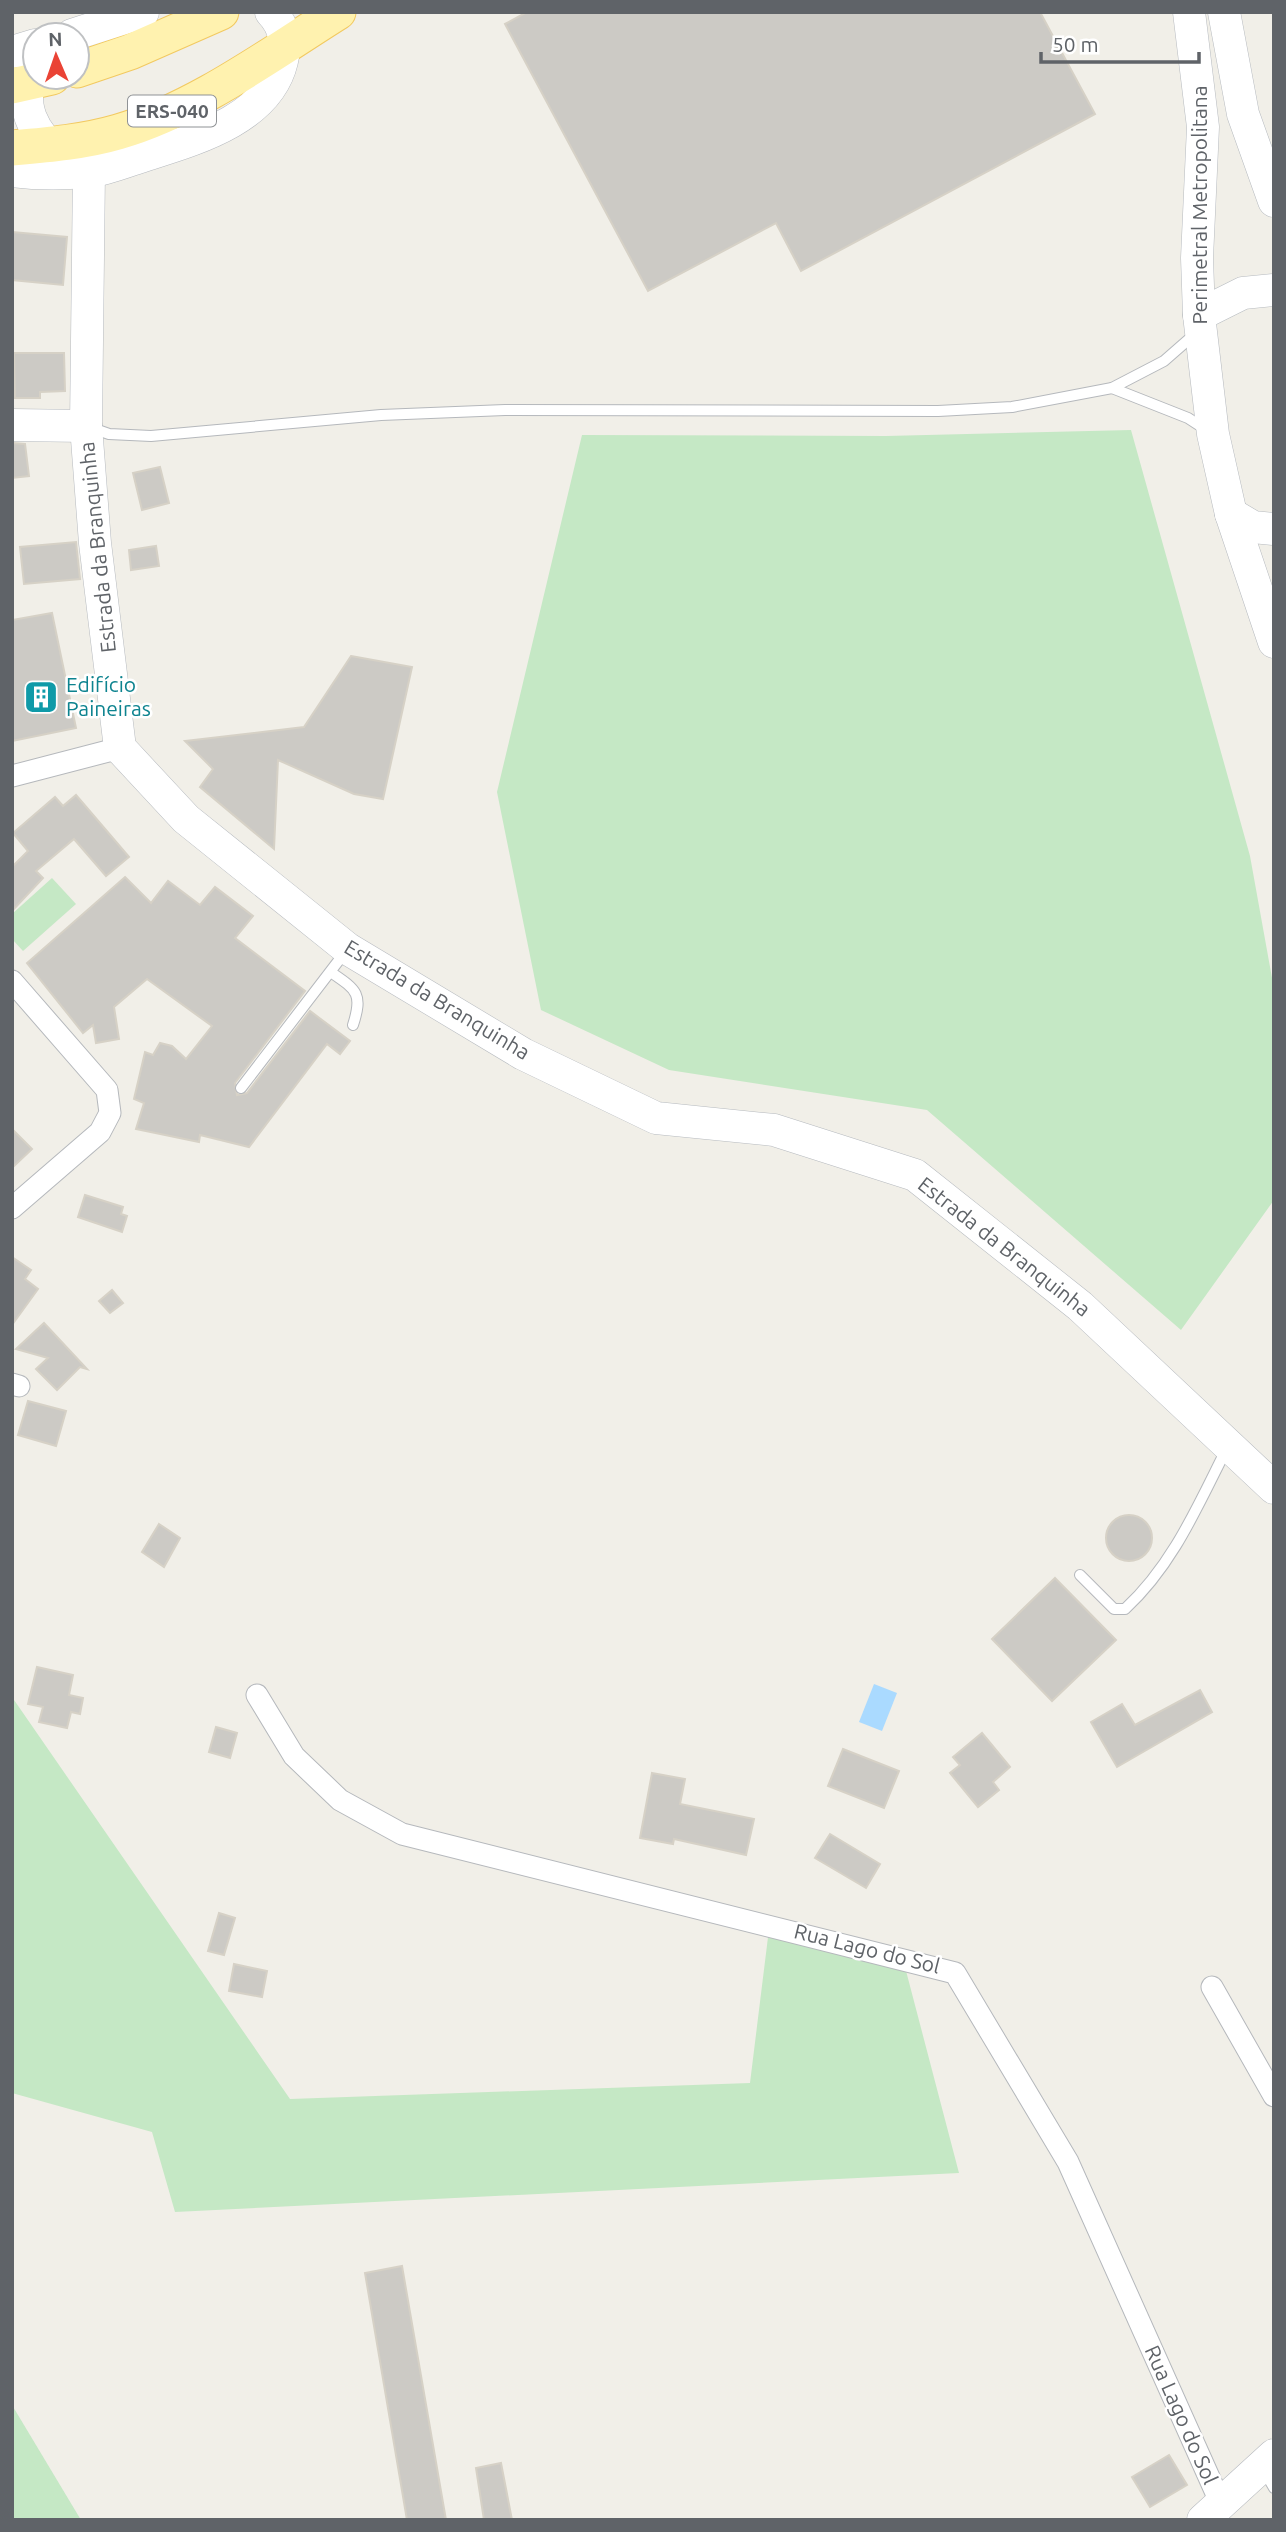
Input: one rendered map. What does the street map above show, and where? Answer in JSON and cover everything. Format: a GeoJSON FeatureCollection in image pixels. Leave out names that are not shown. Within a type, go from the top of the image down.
{"type":"FeatureCollection","features":[{"type":"Feature","properties":{"kind":"main road"},"geometry":{"type":"LineString","coordinates":[[91,29],[143,12]]}},
{"type":"Feature","properties":{"kind":"main road"},"geometry":{"type":"LineString","coordinates":[[91,65],[130,52],[221,12]]}},
{"type":"Feature","properties":{"kind":"main road"},"geometry":{"type":"LineString","coordinates":[[12,171],[48,174],[89,171],[210,133],[261,98],[283,56],[283,29],[271,12]]}},
{"type":"Feature","properties":{"kind":"main road","name":"ERS-040"},"geometry":{"type":"LineString","coordinates":[[12,148],[97,138],[140,125],[283,56],[338,12]]}},
{"type":"Feature","properties":{"kind":"main road","name":"Perimetral Metropolitana"},"geometry":{"type":"LineString","coordinates":[[1189,12],[1203,127],[1196,258],[1199,322],[1213,434],[1231,514],[1274,642]]}},
{"type":"Feature","properties":{"kind":"main road","name":"Perimetral Metropolitana"},"geometry":{"type":"LineString","coordinates":[[1224,12],[1243,114],[1274,201]]}},
{"type":"Feature","properties":{"kind":"main road"},"geometry":{"type":"LineString","coordinates":[[31,91],[28,112],[35,130],[46,145],[89,171]]}},
{"type":"Feature","properties":{"kind":"main road","name":"Estrada da Branquinha"},"geometry":{"type":"LineString","coordinates":[[89,171],[86,426],[94,543],[120,748],[186,819],[340,961],[656,1118],[774,1130],[915,1175],[1080,1306],[1272,1493]]}},
{"type":"Feature","properties":{"kind":"main road"},"geometry":{"type":"LineString","coordinates":[[1199,322],[1243,293],[1274,290]]}},
{"type":"Feature","properties":{"kind":"main road"},"geometry":{"type":"LineString","coordinates":[[12,425],[86,426]]}},
{"type":"Feature","properties":{"kind":"main road"},"geometry":{"type":"LineString","coordinates":[[1231,514],[1253,527],[1274,529]]}},
{"type":"Feature","properties":{"kind":"main road"},"geometry":{"type":"LineString","coordinates":[[1212,2512],[1270,2470]]}},
{"type":"Feature","properties":{"kind":"street"},"geometry":{"type":"LineString","coordinates":[[12,776],[120,748]]}},
{"type":"Feature","properties":{"kind":"street"},"geometry":{"type":"LineString","coordinates":[[12,981],[107,1090],[110,1114],[100,1132],[12,1208]]}},
{"type":"Feature","properties":{"kind":"street","name":"Rua Lago do Sol"},"geometry":{"type":"LineString","coordinates":[[257,1695],[294,1756],[340,1800],[402,1834],[955,1973],[1068,2162],[1212,2512]]}},
{"type":"Feature","properties":{"kind":"street"},"geometry":{"type":"LineString","coordinates":[[1212,1987],[1274,2096]]}},
{"type":"Feature","properties":{"kind":"lane"},"geometry":{"type":"LineString","coordinates":[[86,426],[110,434],[151,436],[381,415],[505,410],[938,411],[1012,407],[1112,388],[1164,361],[1199,322]]}},
{"type":"Feature","properties":{"kind":"lane"},"geometry":{"type":"LineString","coordinates":[[1112,388],[1179,414],[1213,434]]}},
{"type":"Feature","properties":{"kind":"lane"},"geometry":{"type":"LineString","coordinates":[[241,1088],[340,961],[358,996],[360,1006],[353,1025]]}},
{"type":"Feature","properties":{"kind":"lane"},"geometry":{"type":"LineString","coordinates":[[1080,1574],[1114,1609],[1125,1609],[1146,1590],[1171,1556],[1227,1448]]}},
{"type":"Feature","properties":{"kind":"green space"},"geometry":{"type":"Polygon","coordinates":[[[1131,430],[1250,856],[1274,989],[1274,1200],[1181,1330],[927,1110],[669,1070],[541,1010],[497,792],[582,435],[886,436],[1131,430]]]}},
{"type":"Feature","properties":{"kind":"green space"},"geometry":{"type":"Polygon","coordinates":[[[52,878],[76,904],[23,951],[12,939],[12,914],[52,878]]]}},
{"type":"Feature","properties":{"kind":"green space"},"geometry":{"type":"Polygon","coordinates":[[[12,1697],[290,2099],[750,2083],[769,1929],[905,1967],[959,2173],[175,2212],[152,2132],[12,2093],[12,1697]]]}},
{"type":"Feature","properties":{"kind":"green space"},"geometry":{"type":"Polygon","coordinates":[[[12,2405],[81,2520],[12,2520],[12,2405]]]}},
{"type":"Feature","properties":{"kind":"water"},"geometry":{"type":"Polygon","coordinates":[[[874,1684],[897,1693],[882,1731],[859,1722],[874,1684]]]}},
{"type":"Feature","properties":{"kind":"building"},"geometry":{"type":"Polygon","coordinates":[[[527,12],[1040,12],[1095,114],[801,271],[776,223],[648,291],[505,24],[527,12]]]}},
{"type":"Feature","properties":{"kind":"building"},"geometry":{"type":"Polygon","coordinates":[[[12,232],[67,237],[63,285],[12,280],[12,232]]]}},
{"type":"Feature","properties":{"kind":"building"},"geometry":{"type":"Polygon","coordinates":[[[14,353],[64,353],[65,391],[40,392],[40,398],[15,398],[14,353]]]}},
{"type":"Feature","properties":{"kind":"building"},"geometry":{"type":"Polygon","coordinates":[[[12,443],[25,444],[29,476],[12,478],[12,443]]]}},
{"type":"Feature","properties":{"kind":"building"},"geometry":{"type":"Polygon","coordinates":[[[160,467],[169,503],[142,510],[133,473],[160,467]]]}},
{"type":"Feature","properties":{"kind":"building"},"geometry":{"type":"Polygon","coordinates":[[[76,542],[80,579],[24,584],[20,547],[76,542]]]}},
{"type":"Feature","properties":{"kind":"building"},"geometry":{"type":"Polygon","coordinates":[[[156,546],[159,566],[131,570],[129,550],[156,546]]]}},
{"type":"Feature","properties":{"kind":"building","name":"Edifício Paineiras"},"geometry":{"type":"Polygon","coordinates":[[[52,613],[76,728],[12,741],[12,620],[52,613]]]}},
{"type":"Feature","properties":{"kind":"building"},"geometry":{"type":"Polygon","coordinates":[[[351,656],[412,667],[383,799],[354,794],[278,760],[274,849],[200,787],[213,769],[185,741],[304,727],[351,656]]]}},
{"type":"Feature","properties":{"kind":"building"},"geometry":{"type":"Polygon","coordinates":[[[76,795],[129,857],[106,876],[74,839],[36,871],[43,878],[12,911],[12,867],[28,851],[13,833],[55,797],[63,806],[76,795]]]}},
{"type":"Feature","properties":{"kind":"building"},"geometry":{"type":"Polygon","coordinates":[[[125,877],[151,903],[168,881],[200,905],[215,887],[253,916],[235,938],[305,991],[235,1083],[237,1095],[247,1093],[310,1011],[350,1041],[340,1054],[327,1044],[249,1147],[200,1135],[199,1142],[136,1129],[144,1103],[134,1099],[145,1052],[153,1055],[160,1043],[172,1046],[186,1059],[212,1026],[147,979],[114,1007],[119,1039],[96,1043],[93,1025],[83,1033],[27,963],[125,877]]]}},
{"type":"Feature","properties":{"kind":"building"},"geometry":{"type":"Polygon","coordinates":[[[12,1129],[32,1149],[12,1168],[12,1129]]]}},
{"type":"Feature","properties":{"kind":"building"},"geometry":{"type":"Polygon","coordinates":[[[85,1195],[123,1207],[121,1214],[127,1216],[122,1232],[78,1217],[85,1195]]]}},
{"type":"Feature","properties":{"kind":"building"},"geometry":{"type":"Polygon","coordinates":[[[12,1257],[31,1270],[25,1279],[38,1289],[12,1325],[12,1257]]]}},
{"type":"Feature","properties":{"kind":"building"},"geometry":{"type":"Polygon","coordinates":[[[112,1290],[123,1303],[110,1313],[99,1301],[112,1290]]]}},
{"type":"Feature","properties":{"kind":"building"},"geometry":{"type":"Polygon","coordinates":[[[44,1323],[87,1369],[80,1367],[57,1390],[36,1369],[48,1358],[16,1349],[44,1323]]]}},
{"type":"Feature","properties":{"kind":"building"},"geometry":{"type":"Polygon","coordinates":[[[28,1401],[66,1411],[56,1446],[18,1435],[28,1401]]]}},
{"type":"Feature","properties":{"kind":"building"},"geometry":{"type":"Polygon","coordinates":[[[1129,1515],[1145,1522],[1152,1538],[1145,1554],[1129,1561],[1113,1554],[1106,1538],[1113,1522],[1129,1515]]]}},
{"type":"Feature","properties":{"kind":"building"},"geometry":{"type":"Polygon","coordinates":[[[159,1524],[180,1538],[164,1567],[142,1552],[159,1524]]]}},
{"type":"Feature","properties":{"kind":"building"},"geometry":{"type":"Polygon","coordinates":[[[1055,1578],[1116,1640],[1052,1701],[992,1639],[1055,1578]]]}},
{"type":"Feature","properties":{"kind":"building"},"geometry":{"type":"Polygon","coordinates":[[[37,1667],[73,1675],[69,1695],[83,1698],[80,1714],[71,1712],[67,1728],[39,1722],[43,1707],[28,1704],[37,1667]]]}},
{"type":"Feature","properties":{"kind":"building"},"geometry":{"type":"Polygon","coordinates":[[[1200,1690],[1212,1712],[1117,1767],[1091,1722],[1122,1704],[1135,1725],[1200,1690]]]}},
{"type":"Feature","properties":{"kind":"building"},"geometry":{"type":"Polygon","coordinates":[[[216,1727],[237,1733],[230,1758],[209,1752],[216,1727]]]}},
{"type":"Feature","properties":{"kind":"building"},"geometry":{"type":"Polygon","coordinates":[[[982,1733],[1010,1767],[993,1782],[999,1790],[978,1807],[950,1773],[960,1765],[953,1757],[982,1733]]]}},
{"type":"Feature","properties":{"kind":"building"},"geometry":{"type":"Polygon","coordinates":[[[843,1749],[899,1771],[884,1808],[828,1786],[843,1749]]]}},
{"type":"Feature","properties":{"kind":"building"},"geometry":{"type":"Polygon","coordinates":[[[652,1773],[685,1779],[680,1804],[754,1819],[746,1855],[674,1839],[673,1844],[640,1838],[652,1773]]]}},
{"type":"Feature","properties":{"kind":"building"},"geometry":{"type":"Polygon","coordinates":[[[830,1834],[880,1864],[866,1888],[815,1858],[830,1834]]]}},
{"type":"Feature","properties":{"kind":"building"},"geometry":{"type":"Polygon","coordinates":[[[219,1913],[235,1918],[224,1955],[208,1951],[219,1913]]]}},
{"type":"Feature","properties":{"kind":"building"},"geometry":{"type":"Polygon","coordinates":[[[234,1964],[267,1971],[262,1997],[229,1991],[234,1964]]]}},
{"type":"Feature","properties":{"kind":"building"},"geometry":{"type":"Polygon","coordinates":[[[402,2266],[446,2520],[407,2520],[365,2273],[402,2266]]]}},
{"type":"Feature","properties":{"kind":"building"},"geometry":{"type":"Polygon","coordinates":[[[1169,2455],[1187,2485],[1150,2507],[1132,2477],[1169,2455]]]}},
{"type":"Feature","properties":{"kind":"building"},"geometry":{"type":"Polygon","coordinates":[[[501,2463],[512,2520],[484,2520],[476,2468],[501,2463]]]}},
{"type":"Feature","properties":{"kind":"place","name":"Edifício Paineiras"},"geometry":{"type":"Point","coordinates":[41,697]}}]}
